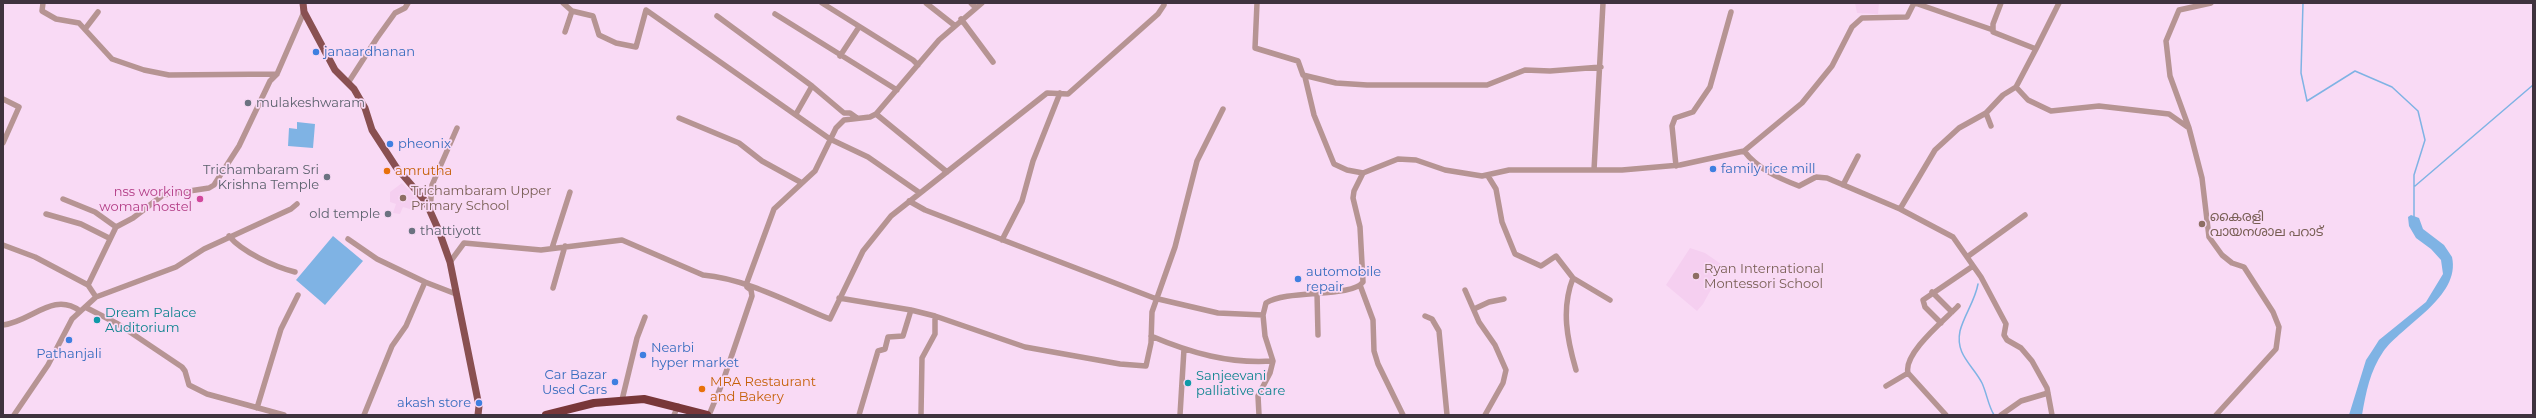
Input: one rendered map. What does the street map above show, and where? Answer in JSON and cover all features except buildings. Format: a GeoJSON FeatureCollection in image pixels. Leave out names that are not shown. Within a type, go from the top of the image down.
{"type":"FeatureCollection","features":[{"type":"Feature","properties":{"kind":"highway"},"geometry":{"type":"LineString","coordinates":[[546,415],[594,403],[644,399],[678,406],[708,415]]}},
{"type":"Feature","properties":{"kind":"main road"},"geometry":{"type":"LineString","coordinates":[[303,3],[304,12],[335,70],[348,83],[365,108],[372,130],[396,167],[426,202],[430,211],[450,262],[479,406],[479,415]]}},
{"type":"Feature","properties":{"kind":"street"},"geometry":{"type":"LineString","coordinates":[[43,3],[42,11],[56,19],[79,23],[112,59],[150,71],[169,75],[277,74]]}},
{"type":"Feature","properties":{"kind":"street"},"geometry":{"type":"LineString","coordinates":[[348,83],[376,38],[395,13],[405,8],[408,3]]}},
{"type":"Feature","properties":{"kind":"street"},"geometry":{"type":"LineString","coordinates":[[563,3],[572,11],[593,16],[599,35],[616,43],[636,47],[646,10],[830,139],[868,157],[920,193]]}},
{"type":"Feature","properties":{"kind":"street"},"geometry":{"type":"LineString","coordinates":[[822,3],[913,60],[918,65]]}},
{"type":"Feature","properties":{"kind":"street"},"geometry":{"type":"LineString","coordinates":[[926,3],[954,25]]}},
{"type":"Feature","properties":{"kind":"street"},"geometry":{"type":"LineString","coordinates":[[971,3],[976,8]]}},
{"type":"Feature","properties":{"kind":"street"},"geometry":{"type":"LineString","coordinates":[[746,285],[774,209],[815,171],[836,128],[844,120],[870,117],[876,114],[954,25],[982,3]]}},
{"type":"Feature","properties":{"kind":"street"},"geometry":{"type":"LineString","coordinates":[[1257,3],[1255,48],[1298,61],[1305,77],[1314,115],[1334,164],[1347,170],[1363,173]]}},
{"type":"Feature","properties":{"kind":"street"},"geometry":{"type":"LineString","coordinates":[[1594,170],[1601,68],[1603,3]]}},
{"type":"Feature","properties":{"kind":"street"},"geometry":{"type":"LineString","coordinates":[[1259,415],[1258,396],[1270,373],[1272,361],[1265,336],[1263,315],[1266,303],[1272,299],[1317,292],[1350,289],[1360,285],[1363,282],[1360,227],[1353,198],[1354,190],[1363,173],[1385,162],[1406,158],[1445,170],[1488,176],[1509,170],[1594,170],[1676,166],[1744,152],[1802,103],[1832,66],[1852,27],[1857,22],[1862,18],[1868,17],[1907,16],[1915,3],[1993,30],[1995,34],[2036,49]]}},
{"type":"Feature","properties":{"kind":"street"},"geometry":{"type":"LineString","coordinates":[[1993,30],[1993,24],[2001,3]]}},
{"type":"Feature","properties":{"kind":"street"},"geometry":{"type":"LineString","coordinates":[[1900,209],[1935,150],[1959,128],[1986,113],[2003,95],[2016,88],[2059,3]]}},
{"type":"Feature","properties":{"kind":"street"},"geometry":{"type":"LineString","coordinates":[[2211,3],[2179,10],[2166,41],[2170,76],[2189,128],[2202,178],[2209,238],[2222,255],[2232,263],[2244,267],[2273,312],[2279,327],[2276,349],[2216,415]]}},
{"type":"Feature","properties":{"kind":"street"},"geometry":{"type":"LineString","coordinates":[[450,262],[464,243],[513,248],[552,248],[622,240],[703,275],[718,276],[746,285],[830,319],[862,251],[891,216],[1047,93],[1068,94],[1158,14],[1164,5]]}},
{"type":"Feature","properties":{"kind":"street"},"geometry":{"type":"LineString","coordinates":[[565,32],[572,11]]}},
{"type":"Feature","properties":{"kind":"street"},"geometry":{"type":"LineString","coordinates":[[85,29],[98,12]]}},
{"type":"Feature","properties":{"kind":"street"},"geometry":{"type":"LineString","coordinates":[[88,285],[109,238],[116,227],[133,218],[163,195],[209,188],[214,185],[239,146],[270,81],[277,74],[304,12]]}},
{"type":"Feature","properties":{"kind":"street"},"geometry":{"type":"LineString","coordinates":[[1676,166],[1672,126],[1675,118],[1693,112],[1710,87],[1731,12]]}},
{"type":"Feature","properties":{"kind":"street"},"geometry":{"type":"LineString","coordinates":[[775,14],[840,56],[897,90]]}},
{"type":"Feature","properties":{"kind":"street"},"geometry":{"type":"LineString","coordinates":[[717,16],[812,86],[844,113],[850,113],[857,118]]}},
{"type":"Feature","properties":{"kind":"street"},"geometry":{"type":"LineString","coordinates":[[961,19],[993,62]]}},
{"type":"Feature","properties":{"kind":"street"},"geometry":{"type":"LineString","coordinates":[[840,56],[859,27]]}},
{"type":"Feature","properties":{"kind":"street"},"geometry":{"type":"LineString","coordinates":[[1305,77],[1336,83],[1368,85],[1487,85],[1525,70],[1550,72],[1601,68]]}},
{"type":"Feature","properties":{"kind":"street"},"geometry":{"type":"LineString","coordinates":[[796,114],[812,86]]}},
{"type":"Feature","properties":{"kind":"street"},"geometry":{"type":"LineString","coordinates":[[2016,88],[2028,100],[2051,111],[2099,106],[2169,114],[2189,128]]}},
{"type":"Feature","properties":{"kind":"street"},"geometry":{"type":"LineString","coordinates":[[1002,240],[1022,201],[1033,161],[1060,93]]}},
{"type":"Feature","properties":{"kind":"street"},"geometry":{"type":"LineString","coordinates":[[3,99],[19,107],[3,143]]}},
{"type":"Feature","properties":{"kind":"street"},"geometry":{"type":"LineString","coordinates":[[840,298],[911,310],[935,316],[1025,347],[1141,367],[1146,366],[1151,336],[1152,312],[1175,247],[1197,161],[1223,109]]}},
{"type":"Feature","properties":{"kind":"street"},"geometry":{"type":"LineString","coordinates":[[2179,121],[2182,110]]}},
{"type":"Feature","properties":{"kind":"street"},"geometry":{"type":"LineString","coordinates":[[1986,113],[1991,126]]}},
{"type":"Feature","properties":{"kind":"street"},"geometry":{"type":"LineString","coordinates":[[876,114],[947,172]]}},
{"type":"Feature","properties":{"kind":"street"},"geometry":{"type":"LineString","coordinates":[[679,118],[739,143],[762,161],[802,183]]}},
{"type":"Feature","properties":{"kind":"street"},"geometry":{"type":"LineString","coordinates":[[430,211],[432,185],[457,128]]}},
{"type":"Feature","properties":{"kind":"street"},"geometry":{"type":"LineString","coordinates":[[1744,152],[1752,161],[1774,175],[1799,186],[1816,177],[1843,185],[1900,209],[1953,236],[1973,266],[2006,324],[2004,335],[2007,340],[2021,348],[2032,361],[2048,393],[2052,415]]}},
{"type":"Feature","properties":{"kind":"street"},"geometry":{"type":"LineString","coordinates":[[1843,185],[1858,156]]}},
{"type":"Feature","properties":{"kind":"street"},"geometry":{"type":"LineString","coordinates":[[1488,176],[1496,189],[1502,222],[1515,254],[1541,266],[1558,253],[1573,278],[1610,300]]}},
{"type":"Feature","properties":{"kind":"street"},"geometry":{"type":"LineString","coordinates":[[552,248],[570,192]]}},
{"type":"Feature","properties":{"kind":"street"},"geometry":{"type":"LineString","coordinates":[[63,199],[95,212],[116,227]]}},
{"type":"Feature","properties":{"kind":"street"},"geometry":{"type":"LineString","coordinates":[[909,202],[924,210],[1156,299],[1218,313],[1263,315]]}},
{"type":"Feature","properties":{"kind":"street"},"geometry":{"type":"LineString","coordinates":[[14,415],[48,365],[72,319],[96,297],[176,267],[230,236],[291,210],[297,204]]}},
{"type":"Feature","properties":{"kind":"street"},"geometry":{"type":"LineString","coordinates":[[46,214],[81,224],[109,238]]}},
{"type":"Feature","properties":{"kind":"street"},"geometry":{"type":"LineString","coordinates":[[1967,257],[2025,215]]}},
{"type":"Feature","properties":{"kind":"street"},"geometry":{"type":"LineString","coordinates":[[230,236],[239,248],[283,269],[295,272]]}},
{"type":"Feature","properties":{"kind":"street"},"geometry":{"type":"LineString","coordinates":[[348,239],[376,259],[425,282],[456,294]]}},
{"type":"Feature","properties":{"kind":"street"},"geometry":{"type":"LineString","coordinates":[[3,244],[35,257],[88,285],[96,297]]}},
{"type":"Feature","properties":{"kind":"street"},"geometry":{"type":"LineString","coordinates":[[553,288],[565,246]]}},
{"type":"Feature","properties":{"kind":"street"},"geometry":{"type":"LineString","coordinates":[[1941,323],[1922,302],[1932,292],[1973,266]]}},
{"type":"Feature","properties":{"kind":"street"},"geometry":{"type":"LineString","coordinates":[[1573,278],[1568,298],[1566,328],[1576,370]]}},
{"type":"Feature","properties":{"kind":"street"},"geometry":{"type":"LineString","coordinates":[[364,415],[392,346],[406,326],[425,282]]}},
{"type":"Feature","properties":{"kind":"street"},"geometry":{"type":"LineString","coordinates":[[708,415],[722,384],[752,296],[751,290],[746,285]]}},
{"type":"Feature","properties":{"kind":"street"},"geometry":{"type":"LineString","coordinates":[[1360,285],[1373,320],[1374,351],[1378,364],[1403,415]]}},
{"type":"Feature","properties":{"kind":"street"},"geometry":{"type":"LineString","coordinates":[[1465,290],[1479,322],[1495,345],[1506,370],[1502,383],[1486,415]]}},
{"type":"Feature","properties":{"kind":"street"},"geometry":{"type":"LineString","coordinates":[[1317,292],[1318,335]]}},
{"type":"Feature","properties":{"kind":"street"},"geometry":{"type":"LineString","coordinates":[[1932,292],[1952,312]]}},
{"type":"Feature","properties":{"kind":"street"},"geometry":{"type":"LineString","coordinates":[[257,408],[281,328],[298,295]]}},
{"type":"Feature","properties":{"kind":"street"},"geometry":{"type":"LineString","coordinates":[[1474,310],[1489,302],[1504,299]]}},
{"type":"Feature","properties":{"kind":"street"},"geometry":{"type":"LineString","coordinates":[[3,325],[17,324],[47,306],[63,303],[71,304],[118,324],[182,367],[185,371],[189,385],[207,394],[284,415]]}},
{"type":"Feature","properties":{"kind":"street"},"geometry":{"type":"LineString","coordinates":[[1946,415],[1908,373],[1906,368],[1914,353],[1958,306]]}},
{"type":"Feature","properties":{"kind":"street"},"geometry":{"type":"LineString","coordinates":[[859,415],[878,352],[885,349],[888,337],[903,336],[911,310]]}},
{"type":"Feature","properties":{"kind":"street"},"geometry":{"type":"LineString","coordinates":[[921,415],[922,358],[934,334],[935,316]]}},
{"type":"Feature","properties":{"kind":"street"},"geometry":{"type":"LineString","coordinates":[[1425,316],[1432,319],[1439,331],[1447,415]]}},
{"type":"Feature","properties":{"kind":"street"},"geometry":{"type":"LineString","coordinates":[[622,400],[637,338],[645,317]]}},
{"type":"Feature","properties":{"kind":"street"},"geometry":{"type":"LineString","coordinates":[[1151,336],[1184,349],[1231,361],[1272,361]]}},
{"type":"Feature","properties":{"kind":"street"},"geometry":{"type":"LineString","coordinates":[[1180,415],[1184,349]]}},
{"type":"Feature","properties":{"kind":"street"},"geometry":{"type":"LineString","coordinates":[[1886,386],[1908,373]]}},
{"type":"Feature","properties":{"kind":"street"},"geometry":{"type":"LineString","coordinates":[[2001,415],[2021,401],[2048,393]]}},
{"type":"Feature","properties":{"kind":"street"},"geometry":{"type":"LineString","coordinates":[[674,415],[678,406]]}},
{"type":"Feature","properties":{"kind":"shaded area"},"geometry":{"type":"Polygon","coordinates":[[[1855,3],[1879,3],[1878,14],[1857,13],[1855,3]]]}},
{"type":"Feature","properties":{"kind":"shaded area","name":"Trichambaram Upper Primary School"},"geometry":{"type":"Polygon","coordinates":[[[402,183],[427,209],[413,204],[410,209],[403,207],[400,214],[393,213],[396,204],[390,202],[390,192],[402,183]]]}},
{"type":"Feature","properties":{"kind":"shaded area","name":"Ryan International Montessori School"},"geometry":{"type":"Polygon","coordinates":[[[1690,248],[1705,253],[1724,266],[1703,304],[1697,311],[1666,285],[1690,248]]]}},
{"type":"Feature","properties":{"kind":"water"},"geometry":{"type":"Polygon","coordinates":[[[297,122],[315,124],[313,148],[288,146],[289,128],[297,129],[297,122]]]}},
{"type":"Feature","properties":{"kind":"water"},"geometry":{"type":"Polygon","coordinates":[[[2411,215],[2419,218],[2423,229],[2444,245],[2452,257],[2452,271],[2448,285],[2439,298],[2383,352],[2372,374],[2362,415],[2349,415],[2366,360],[2379,340],[2426,302],[2443,274],[2441,260],[2431,249],[2416,238],[2409,226],[2408,217],[2411,215]]]}},
{"type":"Feature","properties":{"kind":"water"},"geometry":{"type":"Polygon","coordinates":[[[333,236],[363,261],[325,305],[296,280],[333,236]]]}},
{"type":"Feature","properties":{"kind":"waterway"},"geometry":{"type":"LineString","coordinates":[[2303,3],[2301,73],[2307,101],[2355,71],[2392,87],[2418,111],[2425,140],[2414,175],[2414,217]]}},
{"type":"Feature","properties":{"kind":"waterway"},"geometry":{"type":"LineString","coordinates":[[2415,186],[2533,85]]}},
{"type":"Feature","properties":{"kind":"waterway"},"geometry":{"type":"LineString","coordinates":[[1978,284],[1977,290],[1962,325],[1959,339],[1962,353],[1982,383],[1994,415]]}},
{"type":"Feature","properties":{"kind":"place","name":"janaardhanan"},"geometry":{"type":"Point","coordinates":[316,52]}},
{"type":"Feature","properties":{"kind":"place","name":"mulakeshwaram"},"geometry":{"type":"Point","coordinates":[248,103]}},
{"type":"Feature","properties":{"kind":"place","name":"pheonix"},"geometry":{"type":"Point","coordinates":[390,144]}},
{"type":"Feature","properties":{"kind":"place","name":"family rice mill"},"geometry":{"type":"Point","coordinates":[1713,169]}},
{"type":"Feature","properties":{"kind":"place","name":"amrutha"},"geometry":{"type":"Point","coordinates":[387,171]}},
{"type":"Feature","properties":{"kind":"place","name":"Trichambaram Sri Krishna Temple"},"geometry":{"type":"Point","coordinates":[327,177]}},
{"type":"Feature","properties":{"kind":"place","name":"Trichambaram Upper Primary School"},"geometry":{"type":"Point","coordinates":[403,198]}},
{"type":"Feature","properties":{"kind":"place","name":"nss working woman hostel"},"geometry":{"type":"Point","coordinates":[200,199]}},
{"type":"Feature","properties":{"kind":"place","name":"old temple"},"geometry":{"type":"Point","coordinates":[388,214]}},
{"type":"Feature","properties":{"kind":"place","name":"കൈരളി വായനശാല പറാട്"},"geometry":{"type":"Point","coordinates":[2202,224]}},
{"type":"Feature","properties":{"kind":"place","name":"thattiyott"},"geometry":{"type":"Point","coordinates":[412,231]}},
{"type":"Feature","properties":{"kind":"place","name":"Ryan International Montessori School"},"geometry":{"type":"Point","coordinates":[1696,276]}},
{"type":"Feature","properties":{"kind":"place","name":"automobile repair"},"geometry":{"type":"Point","coordinates":[1298,279]}},
{"type":"Feature","properties":{"kind":"place","name":"Dream Palace Auditorium"},"geometry":{"type":"Point","coordinates":[97,320]}},
{"type":"Feature","properties":{"kind":"place","name":"Pathanjali"},"geometry":{"type":"Point","coordinates":[69,340]}},
{"type":"Feature","properties":{"kind":"place","name":"Nearbi hyper market"},"geometry":{"type":"Point","coordinates":[643,355]}},
{"type":"Feature","properties":{"kind":"place","name":"Car Bazar Used Cars"},"geometry":{"type":"Point","coordinates":[615,382]}},
{"type":"Feature","properties":{"kind":"place","name":"Sanjeevani palliative care"},"geometry":{"type":"Point","coordinates":[1188,383]}},
{"type":"Feature","properties":{"kind":"place","name":"MRA Restaurant and Bakery"},"geometry":{"type":"Point","coordinates":[702,389]}},
{"type":"Feature","properties":{"kind":"place","name":"akash store"},"geometry":{"type":"Point","coordinates":[479,403]}}]}
